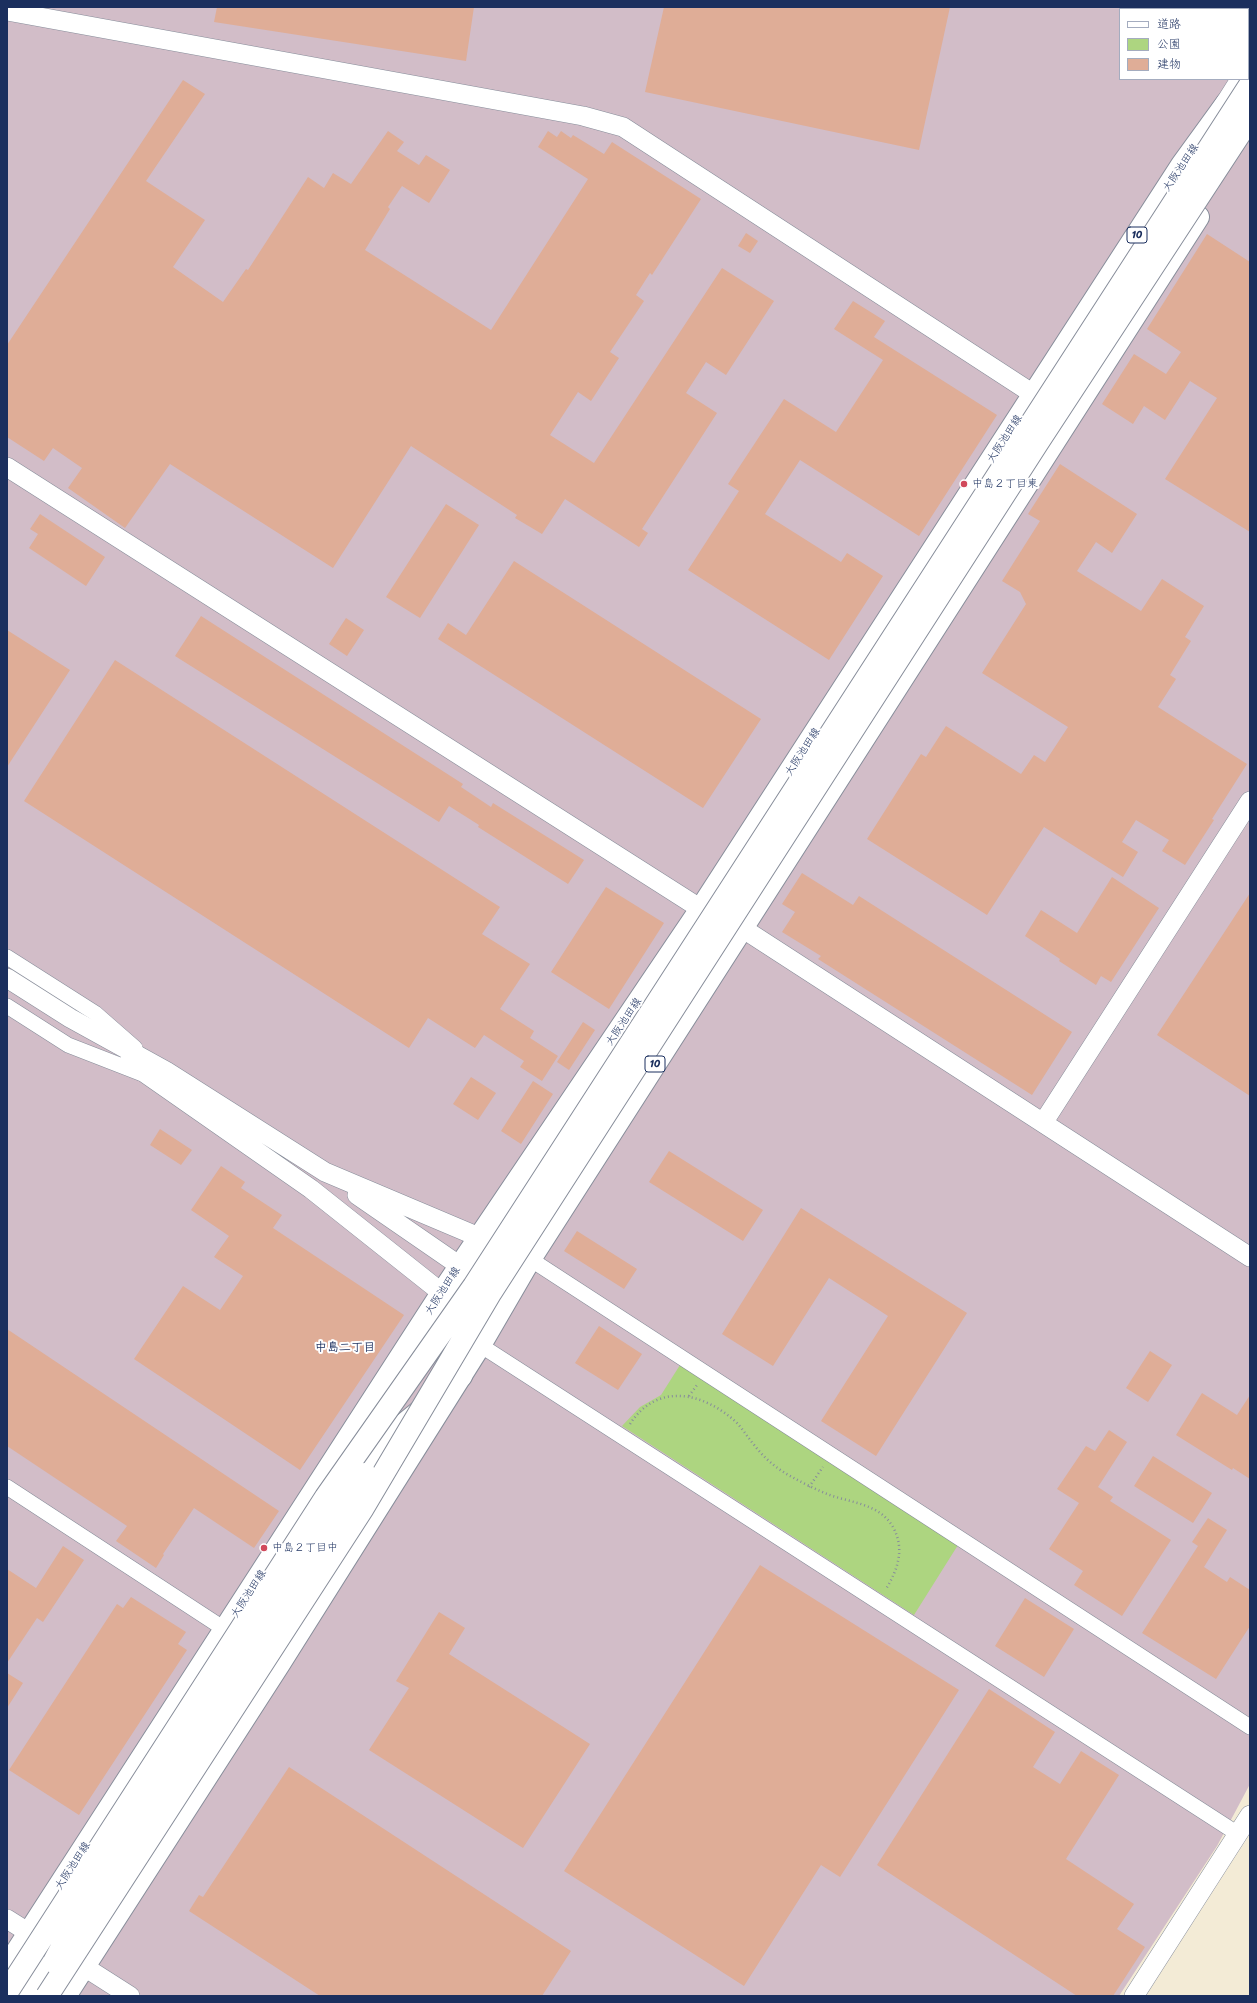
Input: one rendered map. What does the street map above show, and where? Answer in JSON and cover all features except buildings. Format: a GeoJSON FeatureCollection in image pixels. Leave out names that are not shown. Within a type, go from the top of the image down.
{"type":"FeatureCollection","features":[{"type":"Feature","properties":{"kind":"main road","name":"大阪池田線"},"geometry":{"type":"LineString","coordinates":[[7,1968],[442,1293],[701,909],[1182,165],[1243,80]]}},
{"type":"Feature","properties":{"kind":"main road"},"geometry":{"type":"LineString","coordinates":[[7,1992],[326,1497],[478,1280],[1250,85]]}},
{"type":"Feature","properties":{"kind":"main road"},"geometry":{"type":"LineString","coordinates":[[47,1996],[363,1508],[491,1292],[1038,442],[1250,118]]}},
{"type":"Feature","properties":{"kind":"main road","name":"10"},"geometry":{"type":"LineString","coordinates":[[65,1996],[279,1664],[461,1376],[530,1259],[1250,136]]}},
{"type":"Feature","properties":{"kind":"main road"},"geometry":{"type":"LineString","coordinates":[[36,1996],[70,1932],[365,1474],[397,1430],[461,1376]]}},
{"type":"Feature","properties":{"kind":"main road"},"geometry":{"type":"LineString","coordinates":[[24,1996],[56,1949]]}},
{"type":"Feature","properties":{"kind":"street"},"geometry":{"type":"LineString","coordinates":[[7,10],[583,116],[623,127],[1070,418]]}},
{"type":"Feature","properties":{"kind":"street"},"geometry":{"type":"LineString","coordinates":[[1182,165],[1237,80]]}},
{"type":"Feature","properties":{"kind":"street"},"geometry":{"type":"LineString","coordinates":[[7,467],[701,909],[742,928],[1250,1256]]}},
{"type":"Feature","properties":{"kind":"street"},"geometry":{"type":"LineString","coordinates":[[1043,1123],[1250,801]]}},
{"type":"Feature","properties":{"kind":"street"},"geometry":{"type":"LineString","coordinates":[[7,957],[95,1013],[151,1070],[311,1189],[442,1293],[480,1345],[1238,1834]]}},
{"type":"Feature","properties":{"kind":"street"},"geometry":{"type":"LineString","coordinates":[[7,978],[151,1070],[325,1172],[460,1266],[473,1281],[483,1301],[485,1322],[480,1345]]}},
{"type":"Feature","properties":{"kind":"street"},"geometry":{"type":"LineString","coordinates":[[7,1006],[68,1046],[151,1070]]}},
{"type":"Feature","properties":{"kind":"street"},"geometry":{"type":"LineString","coordinates":[[325,1172],[530,1259],[1250,1727]]}},
{"type":"Feature","properties":{"kind":"street"},"geometry":{"type":"LineString","coordinates":[[7,1487],[279,1664]]}},
{"type":"Feature","properties":{"kind":"street"},"geometry":{"type":"LineString","coordinates":[[1134,1996],[1250,1815]]}},
{"type":"Feature","properties":{"kind":"street"},"geometry":{"type":"LineString","coordinates":[[7,1919],[130,1996]]}},
{"type":"Feature","properties":{"kind":"path"},"geometry":{"type":"LineString","coordinates":[[689,1396],[695,1387]]}},
{"type":"Feature","properties":{"kind":"path"},"geometry":{"type":"LineString","coordinates":[[622,1436],[634,1417],[648,1404],[667,1396],[689,1396],[697,1398],[720,1410],[736,1422],[770,1463],[809,1487],[869,1506],[878,1511],[892,1526],[900,1546],[898,1567],[878,1602]]}},
{"type":"Feature","properties":{"kind":"path"},"geometry":{"type":"LineString","coordinates":[[809,1487],[820,1471]]}},
{"type":"Feature","properties":{"kind":"shaded area"},"geometry":{"type":"Polygon","coordinates":[[[7,7],[1250,7],[1250,1784],[1217,1846],[1119,1996],[7,1996],[7,7]]]}},
{"type":"Feature","properties":{"kind":"green space"},"geometry":{"type":"Polygon","coordinates":[[[680,1365],[958,1545],[914,1615],[622,1426],[640,1407],[661,1395],[680,1365]]]}},
{"type":"Feature","properties":{"kind":"place","name":"中島２丁目東"},"geometry":{"type":"Point","coordinates":[964,484]}},
{"type":"Feature","properties":{"kind":"place","name":"中島２丁目中"},"geometry":{"type":"Point","coordinates":[264,1548]}},
{"type":"Feature","properties":{"kind":"district","name":"中島二丁目"},"geometry":{"type":"Point","coordinates":[345,1348]}}]}
